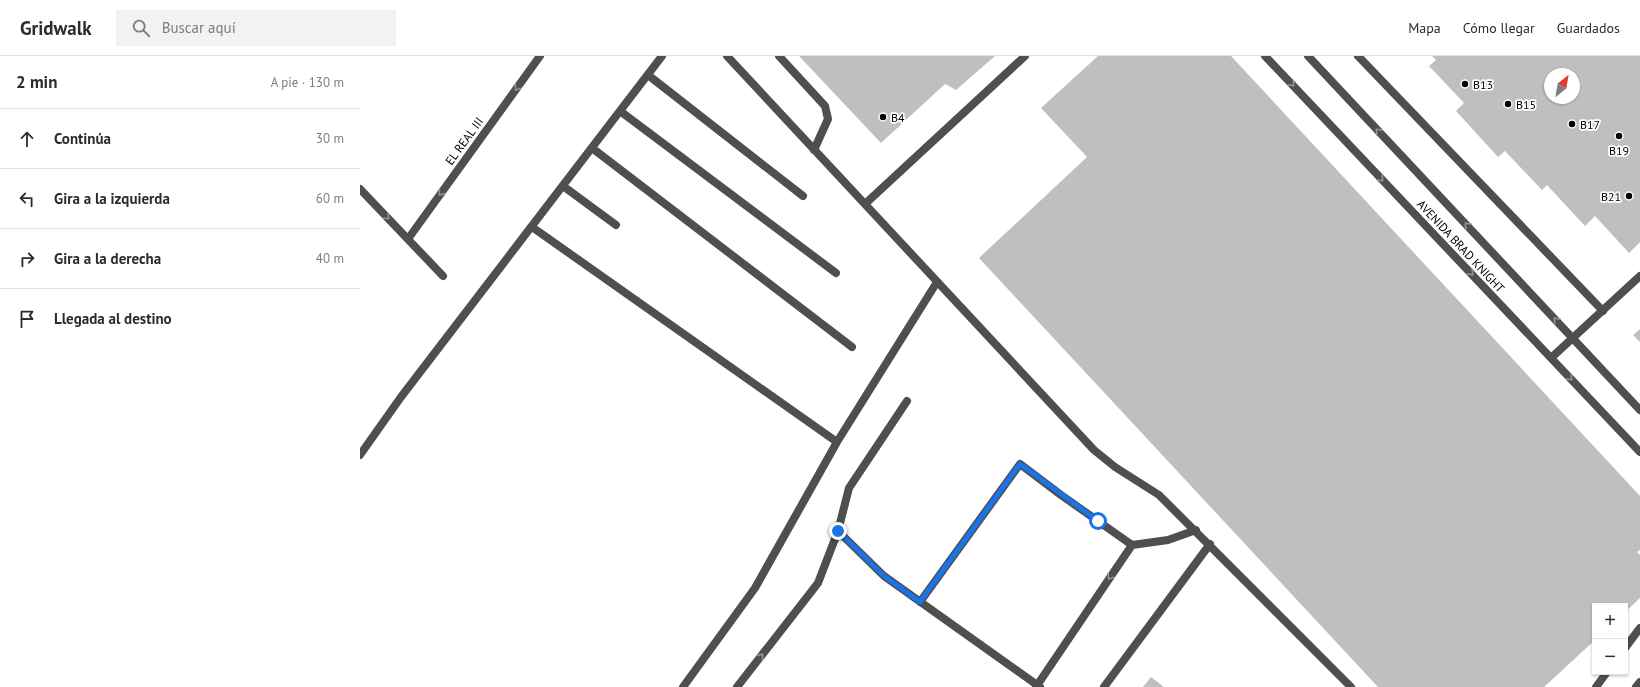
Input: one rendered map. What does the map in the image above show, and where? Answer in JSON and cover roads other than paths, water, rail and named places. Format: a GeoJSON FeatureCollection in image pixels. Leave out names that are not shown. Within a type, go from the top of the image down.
{"type":"FeatureCollection","features":[{"type":"Feature","properties":{"kind":"street","name":"EL REAL III"},"geometry":{"type":"LineString","coordinates":[[408,239],[540,56]]}},
{"type":"Feature","properties":{"kind":"street"},"geometry":{"type":"LineString","coordinates":[[360,455],[406,391],[662,56]]}},
{"type":"Feature","properties":{"kind":"street"},"geometry":{"type":"LineString","coordinates":[[727,56],[1094,450],[1159,495],[1196,530],[1351,687]]}},
{"type":"Feature","properties":{"kind":"street"},"geometry":{"type":"LineString","coordinates":[[779,56],[825,106],[828,119],[814,150]]}},
{"type":"Feature","properties":{"kind":"street"},"geometry":{"type":"LineString","coordinates":[[865,204],[1025,56]]}},
{"type":"Feature","properties":{"kind":"street","name":"AVENIDA BRAD KNIGHT"},"geometry":{"type":"LineString","coordinates":[[1265,56],[1640,452]]}},
{"type":"Feature","properties":{"kind":"street","name":"AVENIDA BRAD KNIGHT"},"geometry":{"type":"LineString","coordinates":[[1308,56],[1640,410]]}},
{"type":"Feature","properties":{"kind":"street"},"geometry":{"type":"LineString","coordinates":[[1358,56],[1603,311]]}},
{"type":"Feature","properties":{"kind":"street"},"geometry":{"type":"LineString","coordinates":[[648,75],[804,196]]}},
{"type":"Feature","properties":{"kind":"street"},"geometry":{"type":"LineString","coordinates":[[620,111],[836,273]]}},
{"type":"Feature","properties":{"kind":"street"},"geometry":{"type":"LineString","coordinates":[[592,148],[852,347]]}},
{"type":"Feature","properties":{"kind":"street"},"geometry":{"type":"LineString","coordinates":[[563,186],[616,225]]}},
{"type":"Feature","properties":{"kind":"street"},"geometry":{"type":"LineString","coordinates":[[360,189],[442,276]]}},
{"type":"Feature","properties":{"kind":"street"},"geometry":{"type":"LineString","coordinates":[[532,227],[837,442]]}},
{"type":"Feature","properties":{"kind":"street"},"geometry":{"type":"LineString","coordinates":[[1551,358],[1640,276]]}},
{"type":"Feature","properties":{"kind":"street"},"geometry":{"type":"LineString","coordinates":[[683,687],[754,588],[837,442],[937,282]]}},
{"type":"Feature","properties":{"kind":"street"},"geometry":{"type":"LineString","coordinates":[[737,687],[818,583],[838,531],[849,488],[907,401]]}},
{"type":"Feature","properties":{"kind":"street"},"geometry":{"type":"LineString","coordinates":[[920,602],[1020,464],[1132,545],[1168,540],[1196,530]]}},
{"type":"Feature","properties":{"kind":"street"},"geometry":{"type":"LineString","coordinates":[[838,531],[884,576],[1038,686],[1132,545]]}},
{"type":"Feature","properties":{"kind":"street"},"geometry":{"type":"LineString","coordinates":[[1104,687],[1210,544]]}},
{"type":"Feature","properties":{"kind":"street"},"geometry":{"type":"LineString","coordinates":[[1628,644],[1640,628]]}},
{"type":"Feature","properties":{"kind":"street"},"geometry":{"type":"LineString","coordinates":[[1596,687],[1605,675]]}},
{"type":"Feature","properties":{"kind":"street"},"geometry":{"type":"LineString","coordinates":[[1636,687],[1640,682]]}},
{"type":"Feature","properties":{"kind":"place","name":"B13"},"geometry":{"type":"Point","coordinates":[1465,84]}},
{"type":"Feature","properties":{"kind":"place","name":"B15"},"geometry":{"type":"Point","coordinates":[1508,104]}},
{"type":"Feature","properties":{"kind":"place","name":"B4"},"geometry":{"type":"Point","coordinates":[883,117]}},
{"type":"Feature","properties":{"kind":"place","name":"B17"},"geometry":{"type":"Point","coordinates":[1572,124]}},
{"type":"Feature","properties":{"kind":"place","name":"B19"},"geometry":{"type":"Point","coordinates":[1619,136]}},
{"type":"Feature","properties":{"kind":"place","name":"B21"},"geometry":{"type":"Point","coordinates":[1629,196]}}]}
